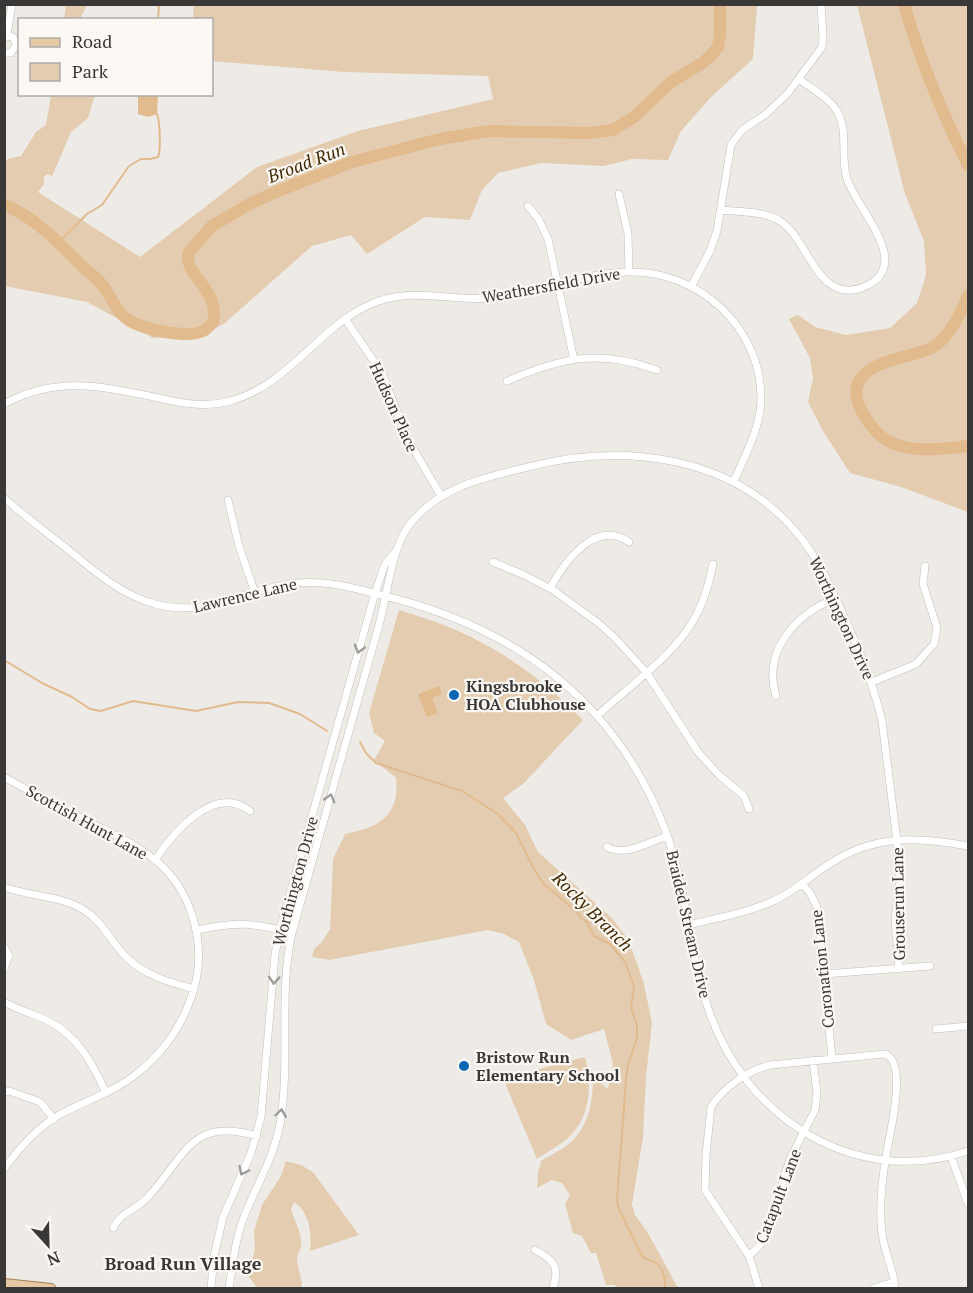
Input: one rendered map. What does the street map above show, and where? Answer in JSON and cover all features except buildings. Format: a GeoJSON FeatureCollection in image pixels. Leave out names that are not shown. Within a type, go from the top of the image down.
{"type":"FeatureCollection","features":[{"type":"Feature","properties":{"kind":"main road"},"geometry":{"type":"LineString","coordinates":[[4,1283],[51,1288]]}},
{"type":"Feature","properties":{"kind":"street"},"geometry":{"type":"LineString","coordinates":[[4,53],[14,51],[16,45],[13,37],[6,35],[12,4]]}},
{"type":"Feature","properties":{"kind":"street"},"geometry":{"type":"LineString","coordinates":[[692,285],[714,241],[729,153],[736,136],[778,103],[822,47],[820,4]]}},
{"type":"Feature","properties":{"kind":"street"},"geometry":{"type":"LineString","coordinates":[[721,210],[767,216],[786,225],[821,276],[834,286],[855,289],[869,285],[879,275],[884,262],[884,246],[846,178],[840,116],[831,102],[799,79]]}},
{"type":"Feature","properties":{"kind":"street"},"geometry":{"type":"LineString","coordinates":[[619,194],[628,234],[629,272]]}},
{"type":"Feature","properties":{"kind":"street"},"geometry":{"type":"LineString","coordinates":[[528,206],[544,229],[574,360]]}},
{"type":"Feature","properties":{"kind":"street","name":"Weathersfield Drive"},"geometry":{"type":"LineString","coordinates":[[4,404],[36,391],[68,385],[102,387],[195,404],[230,401],[245,396],[274,380],[345,319],[376,301],[402,295],[484,299],[514,295],[608,274],[629,272],[665,276],[692,285],[719,305],[735,323],[749,347],[758,375],[761,399],[757,426],[734,481]]}},
{"type":"Feature","properties":{"kind":"street","name":"Hudson Place"},"geometry":{"type":"LineString","coordinates":[[345,319],[382,373],[408,441],[441,496]]}},
{"type":"Feature","properties":{"kind":"street"},"geometry":{"type":"LineString","coordinates":[[507,381],[537,369],[574,360],[607,357],[634,362],[657,370]]}},
{"type":"Feature","properties":{"kind":"street","name":"Worthington Drive"},"geometry":{"type":"LineString","coordinates":[[211,1288],[214,1256],[223,1217],[257,1136],[264,1100],[275,954],[280,930],[375,593],[385,564],[396,551],[410,524],[426,506],[441,496],[469,482],[544,463],[627,456],[670,460],[707,470],[734,481],[760,498],[795,530],[818,562],[872,682],[882,721],[897,840]]}},
{"type":"Feature","properties":{"kind":"street","name":"Lawrence Lane"},"geometry":{"type":"LineString","coordinates":[[4,498],[118,588],[143,600],[170,607],[197,608],[221,604],[286,584],[316,582],[340,584],[375,593]]}},
{"type":"Feature","properties":{"kind":"street"},"geometry":{"type":"LineString","coordinates":[[228,500],[239,546],[255,593]]}},
{"type":"Feature","properties":{"kind":"street"},"geometry":{"type":"LineString","coordinates":[[550,588],[567,561],[585,545],[611,535],[629,542]]}},
{"type":"Feature","properties":{"kind":"street","name":"Worthington Drive"},"geometry":{"type":"LineString","coordinates":[[229,1288],[239,1233],[267,1165],[279,1126],[284,1084],[287,959],[292,933],[386,596],[396,551]]}},
{"type":"Feature","properties":{"kind":"street"},"geometry":{"type":"LineString","coordinates":[[493,562],[550,588],[597,622],[646,672],[698,752],[719,775],[744,796],[749,809]]}},
{"type":"Feature","properties":{"kind":"street"},"geometry":{"type":"LineString","coordinates":[[597,716],[676,645],[692,623],[704,598],[713,564]]}},
{"type":"Feature","properties":{"kind":"street"},"geometry":{"type":"LineString","coordinates":[[872,682],[916,664],[934,644],[937,628],[923,584],[925,566]]}},
{"type":"Feature","properties":{"kind":"street","name":"Braided Stream Drive"},"geometry":{"type":"LineString","coordinates":[[375,593],[449,615],[493,634],[550,671],[597,716],[647,787],[667,836],[679,874],[709,1010],[724,1045],[743,1076],[771,1108],[804,1132],[838,1149],[854,1154],[886,1160],[924,1160],[969,1151]]}},
{"type":"Feature","properties":{"kind":"street"},"geometry":{"type":"LineString","coordinates":[[776,696],[773,681],[774,670],[783,639],[795,622],[836,598]]}},
{"type":"Feature","properties":{"kind":"street","name":"Scottish Hunt Lane"},"geometry":{"type":"LineString","coordinates":[[4,777],[126,841],[155,860],[173,879],[188,904],[196,930],[199,956],[194,989],[180,1024],[162,1050],[133,1077],[54,1119],[7,1159],[4,1169]]}},
{"type":"Feature","properties":{"kind":"street"},"geometry":{"type":"LineString","coordinates":[[155,860],[178,830],[199,813],[232,803],[244,806],[250,811]]}},
{"type":"Feature","properties":{"kind":"street"},"geometry":{"type":"LineString","coordinates":[[607,847],[613,851],[625,850],[667,836]]}},
{"type":"Feature","properties":{"kind":"street"},"geometry":{"type":"LineString","coordinates":[[689,925],[761,906],[786,894],[830,864],[855,851],[897,840],[933,840],[969,846]]}},
{"type":"Feature","properties":{"kind":"street","name":"Grouserun Lane"},"geometry":{"type":"LineString","coordinates":[[897,840],[900,882],[895,919],[899,969]]}},
{"type":"Feature","properties":{"kind":"street","name":"Coronation Lane"},"geometry":{"type":"LineString","coordinates":[[802,884],[817,907],[831,1058]]}},
{"type":"Feature","properties":{"kind":"street"},"geometry":{"type":"LineString","coordinates":[[4,887],[61,900],[83,909],[100,923],[124,955],[141,968],[165,981],[194,989]]}},
{"type":"Feature","properties":{"kind":"street"},"geometry":{"type":"LineString","coordinates":[[196,930],[247,923],[292,933]]}},
{"type":"Feature","properties":{"kind":"street"},"geometry":{"type":"LineString","coordinates":[[4,947],[9,955],[4,969]]}},
{"type":"Feature","properties":{"kind":"street","name":"Grouserun Lane"},"geometry":{"type":"LineString","coordinates":[[824,974],[930,966]]}},
{"type":"Feature","properties":{"kind":"street"},"geometry":{"type":"LineString","coordinates":[[4,1002],[49,1022],[71,1038],[96,1070],[106,1093]]}},
{"type":"Feature","properties":{"kind":"street"},"geometry":{"type":"LineString","coordinates":[[936,1029],[969,1026]]}},
{"type":"Feature","properties":{"kind":"street"},"geometry":{"type":"LineString","coordinates":[[759,1288],[749,1256],[708,1195],[704,1184],[711,1107],[743,1076],[759,1067],[885,1054],[892,1058],[896,1102],[886,1160],[881,1221],[885,1250],[895,1285],[874,1288]]}},
{"type":"Feature","properties":{"kind":"street","name":"Catapult Lane"},"geometry":{"type":"LineString","coordinates":[[749,1256],[764,1241],[790,1159],[812,1119],[817,1103],[813,1060]]}},
{"type":"Feature","properties":{"kind":"street"},"geometry":{"type":"LineString","coordinates":[[4,1092],[9,1091],[40,1102],[54,1119]]}},
{"type":"Feature","properties":{"kind":"street"},"geometry":{"type":"LineString","coordinates":[[113,1228],[119,1217],[147,1198],[185,1149],[200,1137],[230,1130],[257,1136]]}},
{"type":"Feature","properties":{"kind":"street"},"geometry":{"type":"LineString","coordinates":[[951,1156],[969,1204]]}},
{"type":"Feature","properties":{"kind":"street"},"geometry":{"type":"LineString","coordinates":[[535,1250],[550,1258],[556,1267],[553,1288]]}},
{"type":"Feature","properties":{"kind":"green space"},"geometry":{"type":"Polygon","coordinates":[[[194,4],[757,5],[753,59],[711,97],[681,131],[668,160],[632,159],[604,166],[541,163],[498,173],[482,190],[470,220],[425,217],[367,254],[351,235],[312,246],[225,323],[201,336],[153,338],[87,302],[5,286],[5,161],[21,156],[36,132],[46,125],[51,96],[95,96],[88,118],[71,132],[52,176],[47,174],[44,177],[44,184],[38,192],[140,257],[257,167],[358,131],[493,99],[488,76],[344,72],[213,61],[213,18],[193,18],[194,4]]]}},
{"type":"Feature","properties":{"kind":"green space"},"geometry":{"type":"Polygon","coordinates":[[[66,5],[87,5],[80,18],[64,18],[66,5]]]}},
{"type":"Feature","properties":{"kind":"green space"},"geometry":{"type":"Polygon","coordinates":[[[857,5],[968,5],[968,512],[901,487],[850,473],[823,431],[808,402],[813,378],[810,358],[789,319],[798,315],[815,327],[846,335],[890,328],[917,303],[926,275],[924,241],[905,194],[857,5]]]}},
{"type":"Feature","properties":{"kind":"green space"},"geometry":{"type":"Polygon","coordinates":[[[399,610],[449,627],[508,658],[539,680],[583,720],[523,784],[503,798],[525,825],[538,852],[612,918],[629,941],[644,984],[652,1023],[643,1137],[632,1204],[635,1215],[648,1233],[678,1288],[616,1288],[615,1285],[606,1285],[596,1253],[591,1253],[582,1236],[573,1233],[565,1204],[570,1195],[562,1183],[552,1180],[537,1188],[541,1161],[567,1146],[582,1129],[589,1113],[593,1077],[608,1089],[613,1064],[604,1029],[571,1040],[546,1024],[534,980],[519,942],[504,934],[488,930],[329,960],[312,957],[314,949],[322,942],[330,929],[333,859],[345,834],[377,823],[390,811],[394,802],[396,778],[374,760],[385,741],[374,733],[369,713],[399,610]]]}},
{"type":"Feature","properties":{"kind":"green space"},"geometry":{"type":"Polygon","coordinates":[[[585,1057],[589,1089],[582,1120],[569,1137],[537,1159],[505,1083],[509,1077],[585,1057]]]}},
{"type":"Feature","properties":{"kind":"green space"},"geometry":{"type":"Polygon","coordinates":[[[286,1161],[301,1165],[313,1172],[359,1235],[310,1251],[311,1238],[307,1217],[294,1202],[291,1209],[301,1237],[297,1260],[302,1288],[257,1288],[247,1274],[255,1251],[254,1231],[262,1205],[281,1176],[286,1161]]]}},
{"type":"Feature","properties":{"kind":"shaded area"},"geometry":{"type":"Polygon","coordinates":[[[138,96],[158,96],[157,114],[148,117],[138,114],[138,96]]]}},
{"type":"Feature","properties":{"kind":"shaded area"},"geometry":{"type":"Polygon","coordinates":[[[439,686],[442,694],[432,698],[438,713],[427,717],[418,694],[439,686]]]}},
{"type":"Feature","properties":{"kind":"waterway"},"geometry":{"type":"LineString","coordinates":[[158,18],[159,4]]}},
{"type":"Feature","properties":{"kind":"waterway","name":"Broad Run"},"geometry":{"type":"LineString","coordinates":[[4,205],[26,216],[56,241],[99,281],[127,319],[164,332],[196,333],[204,330],[213,322],[214,310],[207,291],[190,268],[189,252],[212,226],[271,194],[352,162],[440,139],[489,131],[590,133],[613,130],[634,117],[671,82],[704,62],[713,53],[718,47],[720,35],[720,4]]}},
{"type":"Feature","properties":{"kind":"waterway","name":"Broad Run"},"geometry":{"type":"LineString","coordinates":[[904,4],[932,86],[968,165]]}},
{"type":"Feature","properties":{"kind":"waterway"},"geometry":{"type":"LineString","coordinates":[[58,243],[87,214],[102,205],[129,166],[141,159],[158,157],[160,136],[157,114]]}},
{"type":"Feature","properties":{"kind":"waterway","name":"Broad Run"},"geometry":{"type":"LineString","coordinates":[[968,296],[954,323],[940,342],[926,350],[881,364],[870,370],[862,377],[856,394],[864,415],[873,428],[892,443],[917,449],[968,446]]}},
{"type":"Feature","properties":{"kind":"waterway","name":"Rocky Branch"},"geometry":{"type":"LineString","coordinates":[[4,660],[90,709],[101,711],[133,701],[196,711],[238,702],[269,703],[300,714],[327,731]]}},
{"type":"Feature","properties":{"kind":"waterway","name":"Rocky Branch"},"geometry":{"type":"LineString","coordinates":[[360,742],[366,753],[376,763],[462,791],[498,814],[516,833],[543,883],[587,922],[594,936],[610,944],[625,962],[634,986],[631,1008],[637,1025],[637,1038],[628,1065],[626,1080],[617,1201],[642,1256],[661,1268],[665,1288]]}},
{"type":"Feature","properties":{"kind":"place","name":"Kingsbrooke HOA Clubhouse"},"geometry":{"type":"Point","coordinates":[454,695]}},
{"type":"Feature","properties":{"kind":"place","name":"Bristow Run Elementary School"},"geometry":{"type":"Point","coordinates":[464,1066]}},
{"type":"Feature","properties":{"kind":"district","name":"Broad Run Village"},"geometry":{"type":"Point","coordinates":[183,1263]}}]}
